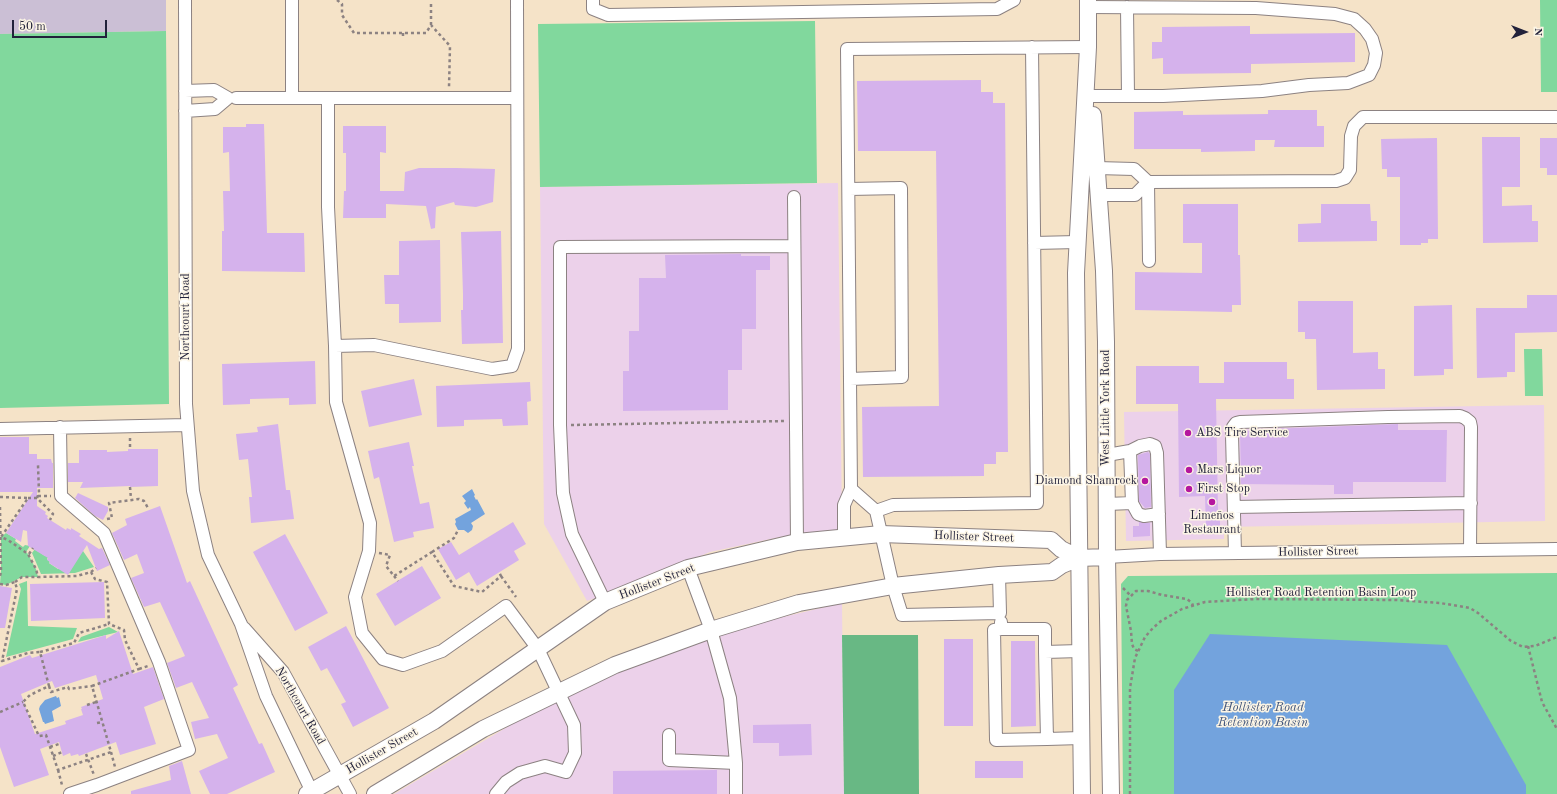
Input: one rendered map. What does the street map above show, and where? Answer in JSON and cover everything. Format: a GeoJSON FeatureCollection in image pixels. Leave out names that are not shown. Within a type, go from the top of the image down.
{"type":"FeatureCollection","features":[{"type":"Feature","properties":{"kind":"main road","name":"West Little York Road"},"geometry":{"type":"LineString","coordinates":[[1082,794],[1076,273],[1088,47],[1088,4]]}},
{"type":"Feature","properties":{"kind":"main road","name":"West Little York Road"},"geometry":{"type":"LineString","coordinates":[[1088,47],[1104,287],[1107,557],[1112,757],[1111,794]]}},
{"type":"Feature","properties":{"kind":"main road","name":"Hollister Street"},"geometry":{"type":"LineString","coordinates":[[311,793],[434,721],[605,602],[688,568],[798,542],[881,534],[1051,540],[1061,549],[1079,558]]}},
{"type":"Feature","properties":{"kind":"main road","name":"Hollister Street"},"geometry":{"type":"LineString","coordinates":[[375,794],[483,729],[615,664],[711,630],[799,603],[893,586],[999,575],[1052,572],[1062,565],[1079,558],[1107,557]]}},
{"type":"Feature","properties":{"kind":"street","name":"Northcourt Road"},"geometry":{"type":"LineString","coordinates":[[185,0],[187,425],[193,491],[208,555],[241,624],[266,696],[311,793]]}},
{"type":"Feature","properties":{"kind":"street"},"geometry":{"type":"LineString","coordinates":[[292,0],[292,98]]}},
{"type":"Feature","properties":{"kind":"street"},"geometry":{"type":"LineString","coordinates":[[335,346],[374,345],[492,369],[512,366],[518,350],[517,0]]}},
{"type":"Feature","properties":{"kind":"street"},"geometry":{"type":"LineString","coordinates":[[593,0],[593,9],[608,15],[656,15],[997,9],[1014,0]]}},
{"type":"Feature","properties":{"kind":"street"},"geometry":{"type":"LineString","coordinates":[[1088,4],[1128,7],[1256,8],[1335,14],[1354,20],[1365,29],[1372,39],[1376,53],[1374,65],[1369,75],[1348,83],[1308,85],[1262,91],[1163,96],[1092,96]]}},
{"type":"Feature","properties":{"kind":"street"},"geometry":{"type":"LineString","coordinates":[[1128,7],[1128,96]]}},
{"type":"Feature","properties":{"kind":"street"},"geometry":{"type":"LineString","coordinates":[[844,538],[844,504],[851,489],[847,49],[1088,47]]}},
{"type":"Feature","properties":{"kind":"street"},"geometry":{"type":"LineString","coordinates":[[876,511],[892,504],[1037,503],[1032,48]]}},
{"type":"Feature","properties":{"kind":"street"},"geometry":{"type":"LineString","coordinates":[[185,91],[214,90],[228,98],[215,109],[185,111]]}},
{"type":"Feature","properties":{"kind":"street"},"geometry":{"type":"LineString","coordinates":[[236,98],[517,98]]}},
{"type":"Feature","properties":{"kind":"street"},"geometry":{"type":"LineString","coordinates":[[328,98],[328,207],[335,346],[336,402],[370,523],[369,551],[355,597],[362,633],[383,659],[404,665],[442,651],[506,606],[538,649],[574,725],[575,754],[566,772],[545,766],[520,773],[506,782],[496,794]]}},
{"type":"Feature","properties":{"kind":"street"},"geometry":{"type":"LineString","coordinates":[[1097,168],[1134,169],[1148,182],[1336,181],[1345,178],[1350,170],[1351,136],[1354,126],[1363,117],[1557,117]]}},
{"type":"Feature","properties":{"kind":"street"},"geometry":{"type":"LineString","coordinates":[[1099,195],[1135,195],[1148,182]]}},
{"type":"Feature","properties":{"kind":"street"},"geometry":{"type":"LineString","coordinates":[[1148,182],[1149,261]]}},
{"type":"Feature","properties":{"kind":"street"},"geometry":{"type":"LineString","coordinates":[[849,189],[901,188],[902,377],[850,379]]}},
{"type":"Feature","properties":{"kind":"street"},"geometry":{"type":"LineString","coordinates":[[794,197],[798,542]]}},
{"type":"Feature","properties":{"kind":"street"},"geometry":{"type":"LineString","coordinates":[[1034,243],[1077,242]]}},
{"type":"Feature","properties":{"kind":"street"},"geometry":{"type":"LineString","coordinates":[[605,602],[572,534],[563,493],[560,425],[560,247],[794,246]]}},
{"type":"Feature","properties":{"kind":"street"},"geometry":{"type":"LineString","coordinates":[[1235,553],[1232,434],[1233,427],[1236,423],[1388,417],[1465,418],[1470,422],[1470,550]]}},
{"type":"Feature","properties":{"kind":"street"},"geometry":{"type":"LineString","coordinates":[[0,429],[187,425]]}},
{"type":"Feature","properties":{"kind":"street"},"geometry":{"type":"LineString","coordinates":[[60,427],[61,496],[104,533],[159,662],[189,750],[97,785],[67,791]]}},
{"type":"Feature","properties":{"kind":"street"},"geometry":{"type":"LineString","coordinates":[[1106,455],[1130,451],[1140,446],[1150,444],[1155,446],[1158,453],[1160,554]]}},
{"type":"Feature","properties":{"kind":"street"},"geometry":{"type":"LineString","coordinates":[[1130,451],[1132,503],[1138,514],[1144,516],[1159,514]]}},
{"type":"Feature","properties":{"kind":"street"},"geometry":{"type":"LineString","coordinates":[[851,489],[876,511],[893,586],[902,615],[1000,613]]}},
{"type":"Feature","properties":{"kind":"street"},"geometry":{"type":"LineString","coordinates":[[1107,504],[1132,503]]}},
{"type":"Feature","properties":{"kind":"street"},"geometry":{"type":"LineString","coordinates":[[1234,507],[1470,503]]}},
{"type":"Feature","properties":{"kind":"street","name":"Hollister Street"},"geometry":{"type":"LineString","coordinates":[[1107,557],[1160,554],[1557,549]]}},
{"type":"Feature","properties":{"kind":"street"},"geometry":{"type":"LineString","coordinates":[[688,568],[711,630],[730,698],[736,763],[736,794]]}},
{"type":"Feature","properties":{"kind":"street"},"geometry":{"type":"LineString","coordinates":[[999,575],[1001,629]]}},
{"type":"Feature","properties":{"kind":"street","name":"Northcourt Road"},"geometry":{"type":"LineString","coordinates":[[241,624],[283,672],[350,794]]}},
{"type":"Feature","properties":{"kind":"street"},"geometry":{"type":"LineString","coordinates":[[1046,739],[1045,629],[994,630],[996,740],[1046,739],[1081,738]]}},
{"type":"Feature","properties":{"kind":"street"},"geometry":{"type":"LineString","coordinates":[[1046,652],[1080,651]]}},
{"type":"Feature","properties":{"kind":"street"},"geometry":{"type":"LineString","coordinates":[[669,735],[669,760],[736,763]]}},
{"type":"Feature","properties":{"kind":"path"},"geometry":{"type":"LineString","coordinates":[[337,0],[342,4],[342,15],[354,33],[426,33],[431,25],[431,1]]}},
{"type":"Feature","properties":{"kind":"path"},"geometry":{"type":"LineString","coordinates":[[431,25],[450,46],[449,98]]}},
{"type":"Feature","properties":{"kind":"path"},"geometry":{"type":"LineString","coordinates":[[403,33],[403,39]]}},
{"type":"Feature","properties":{"kind":"path"},"geometry":{"type":"LineString","coordinates":[[560,425],[796,420]]}},
{"type":"Feature","properties":{"kind":"path"},"geometry":{"type":"LineString","coordinates":[[37,498],[39,493],[38,465]]}},
{"type":"Feature","properties":{"kind":"path"},"geometry":{"type":"LineString","coordinates":[[130,487],[131,499]]}},
{"type":"Feature","properties":{"kind":"path"},"geometry":{"type":"LineString","coordinates":[[0,497],[37,498],[53,514],[50,520]]}},
{"type":"Feature","properties":{"kind":"path"},"geometry":{"type":"LineString","coordinates":[[1,537],[28,498]]}},
{"type":"Feature","properties":{"kind":"path"},"geometry":{"type":"LineString","coordinates":[[112,518],[109,503],[139,499],[144,501],[148,508]]}},
{"type":"Feature","properties":{"kind":"path"},"geometry":{"type":"LineString","coordinates":[[0,507],[0,576]]}},
{"type":"Feature","properties":{"kind":"path"},"geometry":{"type":"LineString","coordinates":[[394,576],[454,538],[458,530]]}},
{"type":"Feature","properties":{"kind":"path"},"geometry":{"type":"LineString","coordinates":[[1,537],[28,554],[36,569],[38,577]]}},
{"type":"Feature","properties":{"kind":"path"},"geometry":{"type":"LineString","coordinates":[[28,554],[33,548]]}},
{"type":"Feature","properties":{"kind":"path"},"geometry":{"type":"LineString","coordinates":[[369,551],[390,555],[386,566],[398,581]]}},
{"type":"Feature","properties":{"kind":"path"},"geometry":{"type":"LineString","coordinates":[[432,552],[454,586],[482,592],[502,576]]}},
{"type":"Feature","properties":{"kind":"path"},"geometry":{"type":"LineString","coordinates":[[0,584],[6,585],[22,577],[77,576],[91,572],[96,568]]}},
{"type":"Feature","properties":{"kind":"path"},"geometry":{"type":"LineString","coordinates":[[91,572],[95,579],[107,582],[109,624]]}},
{"type":"Feature","properties":{"kind":"path"},"geometry":{"type":"LineString","coordinates":[[499,572],[516,598]]}},
{"type":"Feature","properties":{"kind":"path"},"geometry":{"type":"LineString","coordinates":[[14,582],[17,589],[1,661],[28,653],[40,652],[74,643],[78,633],[109,624],[124,630],[125,640],[139,669],[92,686],[70,689],[68,687],[51,692],[40,652]]}},
{"type":"Feature","properties":{"kind":"path"},"geometry":{"type":"LineString","coordinates":[[1123,588],[1132,596]]}},
{"type":"Feature","properties":{"kind":"path"},"geometry":{"type":"LineString","coordinates":[[1138,651],[1134,649],[1132,644],[1131,631],[1126,610],[1127,600],[1136,591],[1148,590],[1158,594],[1187,599],[1193,606]]}},
{"type":"Feature","properties":{"kind":"path","name":"Hollister Road Retention Basin Loop"},"geometry":{"type":"LineString","coordinates":[[1130,794],[1130,688],[1135,658],[1145,636],[1161,620],[1182,609],[1205,602],[1256,599],[1396,600],[1440,603],[1470,608],[1511,641],[1523,647],[1528,646]]}},
{"type":"Feature","properties":{"kind":"path"},"geometry":{"type":"LineString","coordinates":[[1557,637],[1535,646],[1528,646],[1542,702],[1557,729]]}},
{"type":"Feature","properties":{"kind":"path"},"geometry":{"type":"LineString","coordinates":[[0,712],[23,702],[30,695],[49,686]]}},
{"type":"Feature","properties":{"kind":"path"},"geometry":{"type":"LineString","coordinates":[[58,770],[111,752],[92,686]]}},
{"type":"Feature","properties":{"kind":"path"},"geometry":{"type":"LineString","coordinates":[[23,702],[39,736],[46,734],[67,791]]}},
{"type":"Feature","properties":{"kind":"path"},"geometry":{"type":"LineString","coordinates":[[87,705],[96,702]]}},
{"type":"Feature","properties":{"kind":"path"},"geometry":{"type":"LineString","coordinates":[[97,723],[102,722]]}},
{"type":"Feature","properties":{"kind":"path"},"geometry":{"type":"LineString","coordinates":[[50,747],[59,744]]}},
{"type":"Feature","properties":{"kind":"path"},"geometry":{"type":"LineString","coordinates":[[53,756],[62,752]]}},
{"type":"Feature","properties":{"kind":"path"},"geometry":{"type":"LineString","coordinates":[[86,754],[97,785]]}},
{"type":"Feature","properties":{"kind":"shaded area"},"geometry":{"type":"Polygon","coordinates":[[[0,0],[166,0],[166,31],[0,34],[0,0]]]}},
{"type":"Feature","properties":{"kind":"shaded area"},"geometry":{"type":"Polygon","coordinates":[[[838,183],[842,524],[840,528],[837,530],[780,537],[710,552],[632,585],[587,601],[544,524],[540,187],[838,183]]]}},
{"type":"Feature","properties":{"kind":"shaded area"},"geometry":{"type":"Polygon","coordinates":[[[1544,405],[1545,521],[1224,527],[1224,539],[1126,541],[1124,412],[1544,405]]]}},
{"type":"Feature","properties":{"kind":"shaded area"},"geometry":{"type":"Polygon","coordinates":[[[842,603],[844,794],[394,794],[519,720],[614,672],[732,629],[842,603]]]}},
{"type":"Feature","properties":{"kind":"green space"},"geometry":{"type":"Polygon","coordinates":[[[1540,0],[1557,0],[1557,92],[1541,92],[1540,0]]]}},
{"type":"Feature","properties":{"kind":"green space"},"geometry":{"type":"Polygon","coordinates":[[[815,21],[817,183],[540,187],[538,24],[815,21]]]}},
{"type":"Feature","properties":{"kind":"green space"},"geometry":{"type":"Polygon","coordinates":[[[166,31],[169,404],[0,408],[0,34],[166,31]]]}},
{"type":"Feature","properties":{"kind":"green space"},"geometry":{"type":"Polygon","coordinates":[[[1524,349],[1542,349],[1543,396],[1525,396],[1524,349]]]}},
{"type":"Feature","properties":{"kind":"green space"},"geometry":{"type":"Polygon","coordinates":[[[6,533],[16,539],[15,541],[23,547],[25,545],[30,546],[26,552],[36,569],[38,577],[22,577],[6,585],[0,584],[1,537],[6,533]]]}},
{"type":"Feature","properties":{"kind":"green space"},"geometry":{"type":"Polygon","coordinates":[[[35,549],[45,556],[49,556],[47,559],[50,562],[49,563],[58,569],[81,550],[94,567],[75,573],[41,574],[32,553],[35,549]]]}},
{"type":"Feature","properties":{"kind":"green space"},"geometry":{"type":"Polygon","coordinates":[[[1557,573],[1557,794],[1123,794],[1121,584],[1128,576],[1557,573]]]}},
{"type":"Feature","properties":{"kind":"green space"},"geometry":{"type":"Polygon","coordinates":[[[27,581],[28,626],[77,628],[73,639],[6,657],[21,589],[19,584],[27,581]]]}},
{"type":"Feature","properties":{"kind":"green space"},"geometry":{"type":"Polygon","coordinates":[[[109,627],[118,632],[78,642],[81,637],[109,627]]]}},
{"type":"Feature","properties":{"kind":"green space"},"geometry":{"type":"Polygon","coordinates":[[[842,635],[918,635],[919,794],[844,794],[842,635]]]}},
{"type":"Feature","properties":{"kind":"water"},"geometry":{"type":"Polygon","coordinates":[[[472,489],[476,500],[477,499],[485,514],[471,523],[473,526],[472,530],[468,533],[464,530],[458,530],[455,524],[455,519],[471,510],[470,507],[468,509],[464,503],[466,501],[462,496],[472,489]]]}},
{"type":"Feature","properties":{"kind":"water","name":"Hollister Road Retention Basin"},"geometry":{"type":"Polygon","coordinates":[[[1210,634],[1447,645],[1526,785],[1526,794],[1174,794],[1174,690],[1210,634]]]}},
{"type":"Feature","properties":{"kind":"water"},"geometry":{"type":"Polygon","coordinates":[[[56,696],[57,698],[59,697],[61,706],[52,711],[54,721],[45,724],[39,709],[40,706],[45,700],[56,696]]]}},
{"type":"Feature","properties":{"kind":"building"},"geometry":{"type":"Polygon","coordinates":[[[1250,26],[1250,34],[1355,33],[1355,62],[1251,64],[1251,73],[1163,74],[1163,58],[1152,59],[1152,42],[1162,42],[1162,27],[1250,26]]]}},
{"type":"Feature","properties":{"kind":"building"},"geometry":{"type":"Polygon","coordinates":[[[981,80],[981,92],[993,92],[993,103],[1005,103],[1008,452],[996,452],[996,464],[984,464],[984,476],[863,477],[862,407],[939,406],[936,151],[858,151],[857,81],[981,80]]]}},
{"type":"Feature","properties":{"kind":"building"},"geometry":{"type":"Polygon","coordinates":[[[1268,110],[1317,110],[1317,126],[1324,126],[1324,147],[1274,147],[1275,140],[1255,140],[1255,151],[1201,152],[1201,149],[1134,149],[1134,112],[1183,111],[1183,115],[1268,114],[1268,110]]]}},
{"type":"Feature","properties":{"kind":"building"},"geometry":{"type":"Polygon","coordinates":[[[246,124],[264,124],[267,233],[304,233],[305,272],[222,271],[222,231],[224,231],[223,191],[230,191],[229,152],[223,153],[223,127],[246,127],[246,124]]]}},
{"type":"Feature","properties":{"kind":"building"},"geometry":{"type":"Polygon","coordinates":[[[343,126],[386,126],[386,153],[380,152],[380,191],[404,191],[405,172],[419,168],[495,169],[493,202],[476,207],[455,205],[454,202],[436,207],[435,228],[431,229],[426,206],[386,204],[386,218],[343,218],[344,191],[346,191],[346,153],[343,153],[343,126]]]}},
{"type":"Feature","properties":{"kind":"building"},"geometry":{"type":"Polygon","coordinates":[[[1482,137],[1520,137],[1520,187],[1502,187],[1502,206],[1532,205],[1532,221],[1538,221],[1538,242],[1483,243],[1482,137]]]}},
{"type":"Feature","properties":{"kind":"building"},"geometry":{"type":"Polygon","coordinates":[[[1437,138],[1438,239],[1428,239],[1428,243],[1421,243],[1421,245],[1400,245],[1400,177],[1387,177],[1387,169],[1382,169],[1381,139],[1437,138]]]}},
{"type":"Feature","properties":{"kind":"building"},"geometry":{"type":"Polygon","coordinates":[[[1540,138],[1557,138],[1557,175],[1547,175],[1547,168],[1540,168],[1540,138]]]}},
{"type":"Feature","properties":{"kind":"building"},"geometry":{"type":"Polygon","coordinates":[[[1183,204],[1238,204],[1238,255],[1240,255],[1241,305],[1232,305],[1232,312],[1135,310],[1135,272],[1202,273],[1202,243],[1183,243],[1183,204]]]}},
{"type":"Feature","properties":{"kind":"building"},"geometry":{"type":"Polygon","coordinates":[[[1321,204],[1370,204],[1371,221],[1377,221],[1377,241],[1298,242],[1298,224],[1321,223],[1321,204]]]}},
{"type":"Feature","properties":{"kind":"building"},"geometry":{"type":"Polygon","coordinates":[[[501,231],[503,343],[462,344],[461,310],[463,310],[463,294],[461,232],[501,231]]]}},
{"type":"Feature","properties":{"kind":"building"},"geometry":{"type":"Polygon","coordinates":[[[440,240],[441,322],[399,323],[399,304],[385,304],[384,275],[399,275],[399,241],[440,240]]]}},
{"type":"Feature","properties":{"kind":"building"},"geometry":{"type":"Polygon","coordinates":[[[741,254],[741,256],[770,256],[770,270],[756,270],[756,329],[742,329],[742,370],[728,370],[728,410],[623,411],[623,371],[629,371],[629,331],[639,331],[639,278],[666,278],[665,255],[741,254]]]}},
{"type":"Feature","properties":{"kind":"building"},"geometry":{"type":"Polygon","coordinates":[[[1527,295],[1557,295],[1557,332],[1515,333],[1515,372],[1507,372],[1507,377],[1477,378],[1476,308],[1527,308],[1527,295]]]}},
{"type":"Feature","properties":{"kind":"building"},"geometry":{"type":"Polygon","coordinates":[[[1298,301],[1353,301],[1353,353],[1378,352],[1378,369],[1385,369],[1385,389],[1317,390],[1316,339],[1305,339],[1305,332],[1298,332],[1298,301]]]}},
{"type":"Feature","properties":{"kind":"building"},"geometry":{"type":"Polygon","coordinates":[[[1452,305],[1453,369],[1444,369],[1444,375],[1414,376],[1414,306],[1452,305]]]}},
{"type":"Feature","properties":{"kind":"building"},"geometry":{"type":"Polygon","coordinates":[[[315,361],[316,404],[289,405],[289,398],[250,399],[250,404],[223,405],[222,364],[315,361]]]}},
{"type":"Feature","properties":{"kind":"building"},"geometry":{"type":"Polygon","coordinates":[[[1224,362],[1287,362],[1287,379],[1294,379],[1294,399],[1216,399],[1218,512],[1220,512],[1220,529],[1206,529],[1205,496],[1179,497],[1178,404],[1136,404],[1136,366],[1199,366],[1199,383],[1224,383],[1224,362]]]}},
{"type":"Feature","properties":{"kind":"building"},"geometry":{"type":"Polygon","coordinates":[[[414,379],[422,415],[369,427],[361,391],[414,379]]]}},
{"type":"Feature","properties":{"kind":"building"},"geometry":{"type":"Polygon","coordinates":[[[530,382],[531,401],[527,402],[528,425],[503,426],[502,419],[464,420],[464,426],[437,427],[436,386],[530,382]]]}},
{"type":"Feature","properties":{"kind":"building"},"geometry":{"type":"Polygon","coordinates":[[[278,424],[286,490],[290,490],[294,519],[251,523],[249,497],[252,497],[248,459],[239,460],[236,434],[258,432],[257,427],[278,424]]]}},
{"type":"Feature","properties":{"kind":"building"},"geometry":{"type":"Polygon","coordinates":[[[1398,424],[1398,430],[1447,430],[1446,482],[1353,482],[1353,494],[1334,494],[1334,485],[1241,484],[1240,431],[1269,431],[1269,429],[1398,424]]]}},
{"type":"Feature","properties":{"kind":"building"},"geometry":{"type":"Polygon","coordinates":[[[0,437],[29,437],[29,454],[37,454],[37,459],[51,459],[53,463],[53,488],[37,488],[37,506],[46,512],[45,514],[48,516],[47,518],[66,530],[67,528],[71,530],[71,528],[81,534],[79,536],[99,549],[102,548],[110,565],[97,571],[87,545],[68,575],[49,563],[50,562],[47,560],[48,558],[28,546],[27,531],[23,530],[21,542],[6,533],[33,492],[0,492],[0,437]]]}},
{"type":"Feature","properties":{"kind":"building"},"geometry":{"type":"Polygon","coordinates":[[[409,442],[414,466],[412,466],[420,504],[429,502],[434,528],[413,532],[414,537],[394,542],[379,477],[374,479],[368,451],[409,442]]]}},
{"type":"Feature","properties":{"kind":"building"},"geometry":{"type":"Polygon","coordinates":[[[128,449],[158,449],[158,486],[80,488],[83,482],[68,482],[68,463],[79,463],[79,450],[107,450],[107,452],[128,451],[128,449]]]}},
{"type":"Feature","properties":{"kind":"building","name":"Diamond Shamrock"},"geometry":{"type":"Polygon","coordinates":[[[1148,452],[1150,454],[1151,507],[1145,508],[1139,501],[1138,455],[1148,452]]]}},
{"type":"Feature","properties":{"kind":"building"},"geometry":{"type":"Polygon","coordinates":[[[78,493],[108,507],[108,511],[103,520],[95,516],[75,498],[78,493]]]}},
{"type":"Feature","properties":{"kind":"building"},"geometry":{"type":"Polygon","coordinates":[[[160,506],[187,583],[190,581],[238,685],[233,688],[259,744],[262,743],[275,772],[227,794],[210,794],[199,771],[228,758],[217,734],[195,739],[191,722],[209,718],[192,682],[176,688],[167,663],[185,656],[160,602],[144,607],[131,578],[144,573],[137,554],[124,560],[112,533],[127,525],[125,519],[160,506]]]}},
{"type":"Feature","properties":{"kind":"building"},"geometry":{"type":"Polygon","coordinates":[[[513,522],[526,544],[514,551],[519,560],[477,586],[469,572],[456,580],[438,549],[451,542],[459,555],[513,522]]]}},
{"type":"Feature","properties":{"kind":"building"},"geometry":{"type":"Polygon","coordinates":[[[1139,522],[1150,523],[1150,536],[1133,537],[1133,526],[1139,526],[1139,522]]]}},
{"type":"Feature","properties":{"kind":"building"},"geometry":{"type":"Polygon","coordinates":[[[285,534],[328,613],[295,631],[253,552],[285,534]]]}},
{"type":"Feature","properties":{"kind":"building"},"geometry":{"type":"Polygon","coordinates":[[[422,566],[441,598],[395,626],[376,594],[422,566]]]}},
{"type":"Feature","properties":{"kind":"building"},"geometry":{"type":"Polygon","coordinates":[[[104,582],[105,618],[31,621],[30,584],[104,582]]]}},
{"type":"Feature","properties":{"kind":"building"},"geometry":{"type":"Polygon","coordinates":[[[0,586],[12,588],[5,628],[0,628],[0,586]]]}},
{"type":"Feature","properties":{"kind":"building"},"geometry":{"type":"Polygon","coordinates":[[[346,626],[389,708],[353,727],[341,704],[346,702],[327,668],[321,671],[308,647],[346,626]]]}},
{"type":"Feature","properties":{"kind":"building"},"geometry":{"type":"Polygon","coordinates":[[[119,631],[133,674],[153,667],[164,699],[144,707],[156,744],[120,755],[116,742],[79,756],[78,754],[71,756],[70,753],[63,756],[59,742],[40,749],[49,775],[14,787],[0,747],[0,667],[30,655],[32,658],[106,635],[106,639],[119,631]],[[96,675],[55,688],[52,681],[21,694],[35,734],[66,724],[65,721],[83,715],[81,707],[103,699],[96,675]]]}},
{"type":"Feature","properties":{"kind":"building"},"geometry":{"type":"Polygon","coordinates":[[[944,639],[973,639],[973,726],[944,726],[944,639]]]}},
{"type":"Feature","properties":{"kind":"building"},"geometry":{"type":"Polygon","coordinates":[[[1011,641],[1035,641],[1036,726],[1011,727],[1011,641]]]}},
{"type":"Feature","properties":{"kind":"building"},"geometry":{"type":"Polygon","coordinates":[[[811,724],[812,755],[779,756],[779,743],[753,743],[753,725],[811,724]]]}},
{"type":"Feature","properties":{"kind":"building"},"geometry":{"type":"Polygon","coordinates":[[[182,761],[191,794],[131,794],[131,791],[171,780],[169,766],[182,761]]]}},
{"type":"Feature","properties":{"kind":"building"},"geometry":{"type":"Polygon","coordinates":[[[975,761],[1023,761],[1023,778],[975,778],[975,761]]]}},
{"type":"Feature","properties":{"kind":"building"},"geometry":{"type":"Polygon","coordinates":[[[717,770],[717,794],[613,794],[613,771],[717,770]]]}},
{"type":"Feature","properties":{"kind":"place","name":"ABS Tire Service"},"geometry":{"type":"Point","coordinates":[1188,433]}},
{"type":"Feature","properties":{"kind":"place","name":"Mars Liquor"},"geometry":{"type":"Point","coordinates":[1189,470]}},
{"type":"Feature","properties":{"kind":"place","name":"Diamond Shamrock"},"geometry":{"type":"Point","coordinates":[1145,481]}},
{"type":"Feature","properties":{"kind":"place","name":"First Stop"},"geometry":{"type":"Point","coordinates":[1189,489]}},
{"type":"Feature","properties":{"kind":"place","name":"Limeños Restaurant"},"geometry":{"type":"Point","coordinates":[1212,502]}}]}
